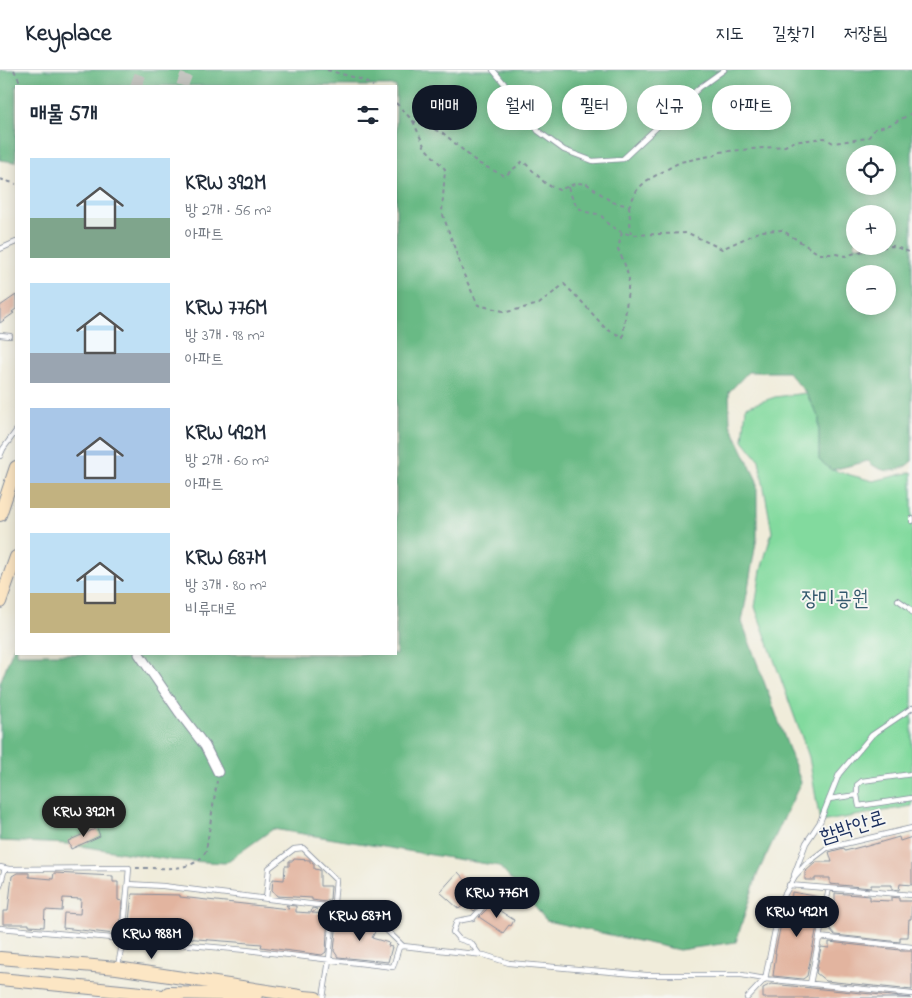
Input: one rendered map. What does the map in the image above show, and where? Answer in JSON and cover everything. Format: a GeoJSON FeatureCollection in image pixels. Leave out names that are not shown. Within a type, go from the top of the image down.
{"type":"FeatureCollection","features":[{"type":"Feature","properties":{"kind":"main road"},"geometry":{"type":"LineString","coordinates":[[0,515],[15,470]]}},
{"type":"Feature","properties":{"kind":"main road"},"geometry":{"type":"LineString","coordinates":[[0,602],[15,561]]}},
{"type":"Feature","properties":{"kind":"main road"},"geometry":{"type":"LineString","coordinates":[[0,958],[117,968],[316,998]]}},
{"type":"Feature","properties":{"kind":"main road"},"geometry":{"type":"LineString","coordinates":[[0,979],[176,998]]}},
{"type":"Feature","properties":{"kind":"main road"},"geometry":{"type":"LineString","coordinates":[[141,993],[300,996]]}},
{"type":"Feature","properties":{"kind":"street"},"geometry":{"type":"LineString","coordinates":[[140,655],[205,746],[218,772]]}},
{"type":"Feature","properties":{"kind":"lane"},"geometry":{"type":"LineString","coordinates":[[493,70],[522,105],[538,132],[564,150],[593,161],[623,159],[699,88],[724,70]]}},
{"type":"Feature","properties":{"kind":"lane"},"geometry":{"type":"LineString","coordinates":[[0,249],[15,242]]}},
{"type":"Feature","properties":{"kind":"lane"},"geometry":{"type":"LineString","coordinates":[[0,335],[10,336]]}},
{"type":"Feature","properties":{"kind":"lane"},"geometry":{"type":"LineString","coordinates":[[0,456],[15,432]]}},
{"type":"Feature","properties":{"kind":"lane"},"geometry":{"type":"LineString","coordinates":[[898,600],[912,612]]}},
{"type":"Feature","properties":{"kind":"lane"},"geometry":{"type":"LineString","coordinates":[[793,879],[806,843],[820,822],[839,774],[872,735],[912,708]]}},
{"type":"Feature","properties":{"kind":"lane"},"geometry":{"type":"LineString","coordinates":[[912,774],[862,781],[857,785],[856,795],[859,806],[912,798]]}},
{"type":"Feature","properties":{"kind":"lane"},"geometry":{"type":"LineString","coordinates":[[829,799],[856,795]]}},
{"type":"Feature","properties":{"kind":"lane","name":"함박안로"},"geometry":{"type":"LineString","coordinates":[[765,979],[781,901],[793,879],[806,864],[827,848],[912,828]]}},
{"type":"Feature","properties":{"kind":"lane"},"geometry":{"type":"LineString","coordinates":[[266,899],[269,868],[294,849],[302,848],[336,880],[329,960],[323,998]]}},
{"type":"Feature","properties":{"kind":"lane"},"geometry":{"type":"LineString","coordinates":[[0,886],[2,868],[129,868],[123,939],[117,968]]}},
{"type":"Feature","properties":{"kind":"lane"},"geometry":{"type":"LineString","coordinates":[[128,884],[163,886],[334,907],[362,913],[377,921],[402,946],[479,954],[509,963],[646,975],[742,975],[912,994]]}},
{"type":"Feature","properties":{"kind":"lane"},"geometry":{"type":"LineString","coordinates":[[789,885],[912,895]]}},
{"type":"Feature","properties":{"kind":"lane"},"geometry":{"type":"LineString","coordinates":[[479,954],[471,943],[459,939],[453,932],[457,922],[473,918],[488,902],[515,888]]}},
{"type":"Feature","properties":{"kind":"lane"},"geometry":{"type":"LineString","coordinates":[[810,984],[829,888]]}},
{"type":"Feature","properties":{"kind":"lane"},"geometry":{"type":"LineString","coordinates":[[0,928],[246,950],[394,968],[399,947],[402,946]]}},
{"type":"Feature","properties":{"kind":"lane"},"geometry":{"type":"LineString","coordinates":[[820,937],[912,947]]}},
{"type":"Feature","properties":{"kind":"lane"},"geometry":{"type":"LineString","coordinates":[[747,998],[765,979]]}},
{"type":"Feature","properties":{"kind":"path"},"geometry":{"type":"LineString","coordinates":[[14,70],[22,85]]}},
{"type":"Feature","properties":{"kind":"path"},"geometry":{"type":"LineString","coordinates":[[327,70],[360,79],[371,85]]}},
{"type":"Feature","properties":{"kind":"path"},"geometry":{"type":"LineString","coordinates":[[397,104],[412,121]]}},
{"type":"Feature","properties":{"kind":"path"},"geometry":{"type":"LineString","coordinates":[[631,235],[629,206],[637,190],[646,181],[680,162],[715,155],[719,152],[785,146],[793,142],[806,142],[825,138],[833,143],[868,138],[876,129],[892,124],[912,113]]}},
{"type":"Feature","properties":{"kind":"path"},"geometry":{"type":"LineString","coordinates":[[417,130],[426,148],[445,169],[442,212],[464,275],[478,304],[508,312],[539,304],[564,284],[606,329],[623,337],[629,279],[618,249],[622,232]]}},
{"type":"Feature","properties":{"kind":"path"},"geometry":{"type":"LineString","coordinates":[[435,130],[443,133],[478,163],[505,176],[523,161],[546,184],[558,190],[577,183],[587,184],[612,202],[629,206]]}},
{"type":"Feature","properties":{"kind":"path"},"geometry":{"type":"LineString","coordinates":[[0,179],[15,184]]}},
{"type":"Feature","properties":{"kind":"path"},"geometry":{"type":"LineString","coordinates":[[568,186],[575,204],[587,213],[600,214],[608,224],[631,235],[688,233],[722,249],[762,231],[782,230],[819,254],[845,256],[874,248],[893,246],[912,253]]}},
{"type":"Feature","properties":{"kind":"path"},"geometry":{"type":"LineString","coordinates":[[129,868],[182,867],[202,860],[206,851],[218,772]]}},
{"type":"Feature","properties":{"kind":"green space"},"geometry":{"type":"Polygon","coordinates":[[[0,70],[912,70],[912,461],[901,468],[890,471],[879,468],[868,461],[832,470],[819,460],[819,418],[806,393],[788,372],[748,372],[729,392],[730,424],[757,481],[757,537],[742,622],[801,782],[757,875],[736,942],[679,950],[547,921],[499,866],[273,829],[225,863],[171,860],[67,844],[0,841],[0,683],[15,644],[15,655],[397,655],[397,85],[15,85],[15,162],[0,160],[0,70]]]}},
{"type":"Feature","properties":{"kind":"green space","name":"장미공원"},"geometry":{"type":"Polygon","coordinates":[[[806,393],[819,418],[819,460],[832,470],[873,481],[912,472],[912,806],[820,822],[809,757],[755,607],[761,570],[772,532],[759,460],[743,440],[746,407],[775,397],[806,393]]]}},
{"type":"Feature","properties":{"kind":"building"},"geometry":{"type":"Polygon","coordinates":[[[15,296],[15,310],[12,312],[14,313],[0,323],[0,306],[15,296]]]}},
{"type":"Feature","properties":{"kind":"building"},"geometry":{"type":"Polygon","coordinates":[[[97,828],[100,836],[71,849],[68,841],[97,828]]]}},
{"type":"Feature","properties":{"kind":"building"},"geometry":{"type":"Polygon","coordinates":[[[899,837],[900,841],[912,837],[912,885],[900,884],[899,890],[892,889],[892,885],[871,885],[871,888],[830,884],[830,878],[805,880],[805,872],[816,862],[832,862],[829,852],[844,848],[845,851],[864,847],[899,837]]]}},
{"type":"Feature","properties":{"kind":"building"},"geometry":{"type":"Polygon","coordinates":[[[294,859],[310,860],[310,863],[314,864],[314,869],[320,870],[320,886],[331,886],[330,899],[326,902],[312,900],[312,898],[277,896],[272,890],[273,879],[284,880],[285,866],[289,866],[289,861],[294,859]]]}},
{"type":"Feature","properties":{"kind":"building"},"geometry":{"type":"Polygon","coordinates":[[[458,872],[469,884],[471,882],[474,885],[479,881],[490,895],[474,911],[465,903],[459,909],[440,892],[458,872]]]}},
{"type":"Feature","properties":{"kind":"building"},"geometry":{"type":"Polygon","coordinates":[[[17,873],[29,873],[29,877],[53,879],[54,873],[113,876],[113,882],[118,882],[118,900],[122,901],[120,931],[115,934],[63,928],[64,913],[80,914],[81,899],[63,898],[62,911],[45,910],[44,927],[29,926],[29,924],[3,924],[3,911],[8,911],[12,876],[17,873]]]}},
{"type":"Feature","properties":{"kind":"building"},"geometry":{"type":"Polygon","coordinates":[[[792,892],[820,897],[817,916],[819,916],[807,976],[803,979],[773,976],[775,953],[782,919],[789,920],[792,892]]]}},
{"type":"Feature","properties":{"kind":"building"},"geometry":{"type":"Polygon","coordinates":[[[835,893],[870,896],[870,900],[891,901],[891,897],[899,898],[899,901],[912,901],[908,937],[900,937],[900,942],[835,935],[830,929],[831,917],[835,917],[835,893]]]}},
{"type":"Feature","properties":{"kind":"building"},"geometry":{"type":"Polygon","coordinates":[[[132,894],[180,895],[180,897],[289,909],[286,905],[296,906],[296,912],[311,913],[312,908],[317,909],[312,913],[328,914],[326,952],[322,955],[261,947],[262,944],[132,934],[128,930],[132,894]]]}},
{"type":"Feature","properties":{"kind":"building"},"geometry":{"type":"Polygon","coordinates":[[[491,905],[514,920],[511,926],[509,925],[503,933],[479,917],[491,905]]]}},
{"type":"Feature","properties":{"kind":"building"},"geometry":{"type":"Polygon","coordinates":[[[361,920],[377,927],[372,938],[389,943],[388,946],[392,947],[388,962],[338,957],[334,951],[337,921],[361,922],[361,920]]]}},
{"type":"Feature","properties":{"kind":"building"},"geometry":{"type":"Polygon","coordinates":[[[829,942],[912,951],[912,990],[826,981],[816,973],[821,947],[829,948],[829,942]]]}},
{"type":"Feature","properties":{"kind":"building"},"geometry":{"type":"Polygon","coordinates":[[[771,984],[911,998],[763,998],[763,988],[771,984]]]}},
{"type":"Feature","properties":{"kind":"tunnel"},"geometry":{"type":"LineString","coordinates":[[136,85],[142,70]]}},
{"type":"Feature","properties":{"kind":"tunnel"},"geometry":{"type":"LineString","coordinates":[[182,85],[188,70]]}}]}
